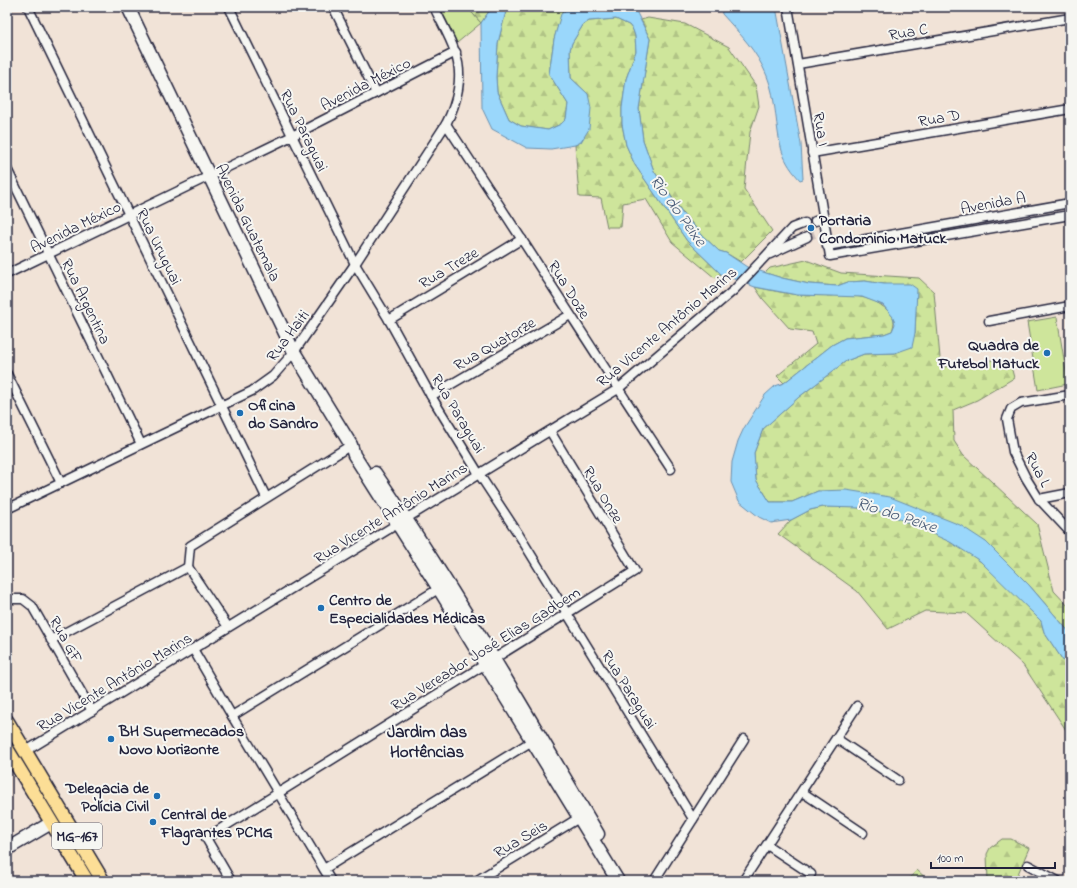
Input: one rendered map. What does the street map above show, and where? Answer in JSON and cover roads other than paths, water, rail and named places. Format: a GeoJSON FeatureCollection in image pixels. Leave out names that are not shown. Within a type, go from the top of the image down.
{"type":"FeatureCollection","features":[{"type":"Feature","properties":{"kind":"main road","name":"MG-167"},"geometry":{"type":"LineString","coordinates":[[7,721],[103,881]]}},
{"type":"Feature","properties":{"kind":"main road","name":"MG-167"},"geometry":{"type":"LineString","coordinates":[[7,749],[86,881]]}},
{"type":"Feature","properties":{"kind":"street","name":"Rua Uruguai"},"geometry":{"type":"LineString","coordinates":[[28,7],[266,498]]}},
{"type":"Feature","properties":{"kind":"street","name":"Avenida Guatemala"},"geometry":{"type":"LineString","coordinates":[[128,7],[294,352],[302,363],[317,392],[351,445],[360,452],[490,662]]}},
{"type":"Feature","properties":{"kind":"street","name":"Rua Paraguai"},"geometry":{"type":"LineString","coordinates":[[229,7],[355,264],[389,320],[431,396],[519,535],[693,818]]}},
{"type":"Feature","properties":{"kind":"street"},"geometry":{"type":"LineString","coordinates":[[334,7],[376,93]]}},
{"type":"Feature","properties":{"kind":"street"},"geometry":{"type":"LineString","coordinates":[[434,7],[456,52]]}},
{"type":"Feature","properties":{"kind":"street","name":"Rua I"},"geometry":{"type":"LineString","coordinates":[[788,7],[812,153],[819,220],[821,231],[830,256]]}},
{"type":"Feature","properties":{"kind":"street","name":"Rua C"},"geometry":{"type":"LineString","coordinates":[[798,64],[1070,18]]}},
{"type":"Feature","properties":{"kind":"street","name":"Avenida México"},"geometry":{"type":"LineString","coordinates":[[7,274],[292,136],[456,52]]}},
{"type":"Feature","properties":{"kind":"street","name":"Rua Haiti"},"geometry":{"type":"LineString","coordinates":[[7,509],[252,391],[273,376],[294,352],[355,264],[446,124],[453,110],[459,85],[456,52]]}},
{"type":"Feature","properties":{"kind":"street","name":"Rua D"},"geometry":{"type":"LineString","coordinates":[[812,153],[1070,109]]}},
{"type":"Feature","properties":{"kind":"street","name":"Rua Doze"},"geometry":{"type":"LineString","coordinates":[[446,124],[671,469]]}},
{"type":"Feature","properties":{"kind":"street","name":"Rua Argentina"},"geometry":{"type":"LineString","coordinates":[[7,169],[141,444]]}},
{"type":"Feature","properties":{"kind":"street","name":"Avenida A"},"geometry":{"type":"LineString","coordinates":[[827,246],[1070,203]]}},
{"type":"Feature","properties":{"kind":"street","name":"Avenida A"},"geometry":{"type":"LineString","coordinates":[[830,256],[1070,216]]}},
{"type":"Feature","properties":{"kind":"street","name":"Rua Vicente Antônio Marins"},"geometry":{"type":"LineString","coordinates":[[26,751],[403,522],[618,389],[734,290],[792,228],[805,223]]}},
{"type":"Feature","properties":{"kind":"street"},"geometry":{"type":"LineString","coordinates":[[948,224],[950,236]]}},
{"type":"Feature","properties":{"kind":"street","name":"Rua Vicente Antônio Marins"},"geometry":{"type":"LineString","coordinates":[[766,257],[807,237]]}},
{"type":"Feature","properties":{"kind":"street","name":"Rua Treze"},"geometry":{"type":"LineString","coordinates":[[389,320],[522,239]]}},
{"type":"Feature","properties":{"kind":"street"},"geometry":{"type":"LineString","coordinates":[[989,321],[1070,306]]}},
{"type":"Feature","properties":{"kind":"street","name":"Rua Quatorze"},"geometry":{"type":"LineString","coordinates":[[431,396],[570,315]]}},
{"type":"Feature","properties":{"kind":"street"},"geometry":{"type":"LineString","coordinates":[[7,374],[61,483]]}},
{"type":"Feature","properties":{"kind":"street","name":"Rua L"},"geometry":{"type":"LineString","coordinates":[[1070,395],[1021,403],[1011,409],[1007,419],[1013,452],[1026,478],[1039,499],[1070,532]]}},
{"type":"Feature","properties":{"kind":"street","name":"Rua Onze"},"geometry":{"type":"LineString","coordinates":[[550,431],[635,570]]}},
{"type":"Feature","properties":{"kind":"street"},"geometry":{"type":"LineString","coordinates":[[228,627],[188,567],[190,546],[351,445]]}},
{"type":"Feature","properties":{"kind":"street"},"geometry":{"type":"LineString","coordinates":[[1039,499],[1070,493]]}},
{"type":"Feature","properties":{"kind":"street"},"geometry":{"type":"LineString","coordinates":[[51,640],[188,567]]}},
{"type":"Feature","properties":{"kind":"street","name":"Rua Vereador José Elias Gadbem"},"geometry":{"type":"LineString","coordinates":[[231,881],[206,838],[567,614],[635,570]]}},
{"type":"Feature","properties":{"kind":"street"},"geometry":{"type":"LineString","coordinates":[[232,716],[443,586]]}},
{"type":"Feature","properties":{"kind":"street","name":"Rua GF"},"geometry":{"type":"LineString","coordinates":[[7,599],[23,599],[32,606],[92,711]]}},
{"type":"Feature","properties":{"kind":"street"},"geometry":{"type":"LineString","coordinates":[[193,649],[331,881]]}},
{"type":"Feature","properties":{"kind":"street"},"geometry":{"type":"LineString","coordinates":[[490,662],[532,741],[626,881]]}},
{"type":"Feature","properties":{"kind":"street"},"geometry":{"type":"LineString","coordinates":[[490,662],[582,816],[618,881]]}},
{"type":"Feature","properties":{"kind":"street"},"geometry":{"type":"LineString","coordinates":[[743,881],[837,739],[857,706]]}},
{"type":"Feature","properties":{"kind":"street"},"geometry":{"type":"LineString","coordinates":[[654,881],[744,739]]}},
{"type":"Feature","properties":{"kind":"street"},"geometry":{"type":"LineString","coordinates":[[837,739],[898,780]]}},
{"type":"Feature","properties":{"kind":"street"},"geometry":{"type":"LineString","coordinates":[[324,870],[532,741]]}},
{"type":"Feature","properties":{"kind":"street"},"geometry":{"type":"LineString","coordinates":[[802,792],[863,833]]}},
{"type":"Feature","properties":{"kind":"street","name":"Rua Seis"},"geometry":{"type":"LineString","coordinates":[[476,881],[582,816]]}},
{"type":"Feature","properties":{"kind":"street"},"geometry":{"type":"LineString","coordinates":[[7,849],[51,823]]}},
{"type":"Feature","properties":{"kind":"street"},"geometry":{"type":"LineString","coordinates":[[767,845],[811,874]]}},
{"type":"Feature","properties":{"kind":"street"},"geometry":{"type":"LineString","coordinates":[[1028,865],[1058,881]]}},
{"type":"Feature","properties":{"kind":"water","name":"Rio do Peixe"},"geometry":{"type":"Polygon","coordinates":[[[492,7],[507,7],[498,43],[496,77],[497,92],[509,119],[521,126],[548,130],[561,124],[566,119],[568,104],[549,74],[554,39],[561,14],[570,7],[634,7],[650,39],[639,109],[643,140],[654,171],[682,213],[703,236],[719,251],[726,253],[747,267],[782,278],[809,284],[837,286],[848,282],[865,281],[884,284],[910,284],[917,289],[915,333],[912,347],[895,353],[864,354],[846,361],[799,397],[763,429],[754,453],[756,480],[770,502],[792,502],[818,491],[846,490],[890,497],[960,525],[986,542],[1029,585],[1070,633],[1070,671],[1044,632],[1041,621],[980,561],[950,542],[882,512],[860,508],[823,507],[810,510],[791,520],[771,523],[759,517],[739,501],[731,482],[732,462],[738,441],[744,428],[765,395],[775,386],[784,383],[832,345],[845,338],[884,334],[892,331],[895,324],[893,317],[883,305],[862,297],[797,295],[755,287],[721,274],[687,241],[635,165],[626,145],[622,124],[622,108],[626,79],[636,51],[635,36],[629,25],[616,19],[589,21],[583,25],[572,43],[570,50],[571,78],[588,94],[591,108],[589,129],[581,142],[575,145],[551,149],[527,148],[492,129],[482,108],[481,23],[492,7]]]}},
{"type":"Feature","properties":{"kind":"water"},"geometry":{"type":"Polygon","coordinates":[[[721,7],[776,7],[801,144],[803,179],[800,180],[792,170],[782,151],[773,95],[763,67],[748,43],[722,14],[721,7]]]}},
{"type":"Feature","properties":{"kind":"tunnel"},"geometry":{"type":"LineString","coordinates":[[807,237],[817,233]]}},
{"type":"Feature","properties":{"kind":"place","name":"Portaria Condominio Matuck"},"geometry":{"type":"Point","coordinates":[811,228]}},
{"type":"Feature","properties":{"kind":"place","name":"Quadra de Futebol Matuck"},"geometry":{"type":"Point","coordinates":[1047,353]}},
{"type":"Feature","properties":{"kind":"place","name":"Oficina do Sandro"},"geometry":{"type":"Point","coordinates":[240,413]}},
{"type":"Feature","properties":{"kind":"place","name":"Centro de Especialidades Médicas"},"geometry":{"type":"Point","coordinates":[321,608]}},
{"type":"Feature","properties":{"kind":"place","name":"BH Supermecados Novo Norizonte"},"geometry":{"type":"Point","coordinates":[111,739]}},
{"type":"Feature","properties":{"kind":"place","name":"Delegacia de Polícia Civil"},"geometry":{"type":"Point","coordinates":[157,796]}},
{"type":"Feature","properties":{"kind":"place","name":"Central de Flagrantes PCMG"},"geometry":{"type":"Point","coordinates":[153,822]}},
{"type":"Feature","properties":{"kind":"district","name":"Jardim das Hortências"},"geometry":{"type":"Point","coordinates":[427,741]}}]}
